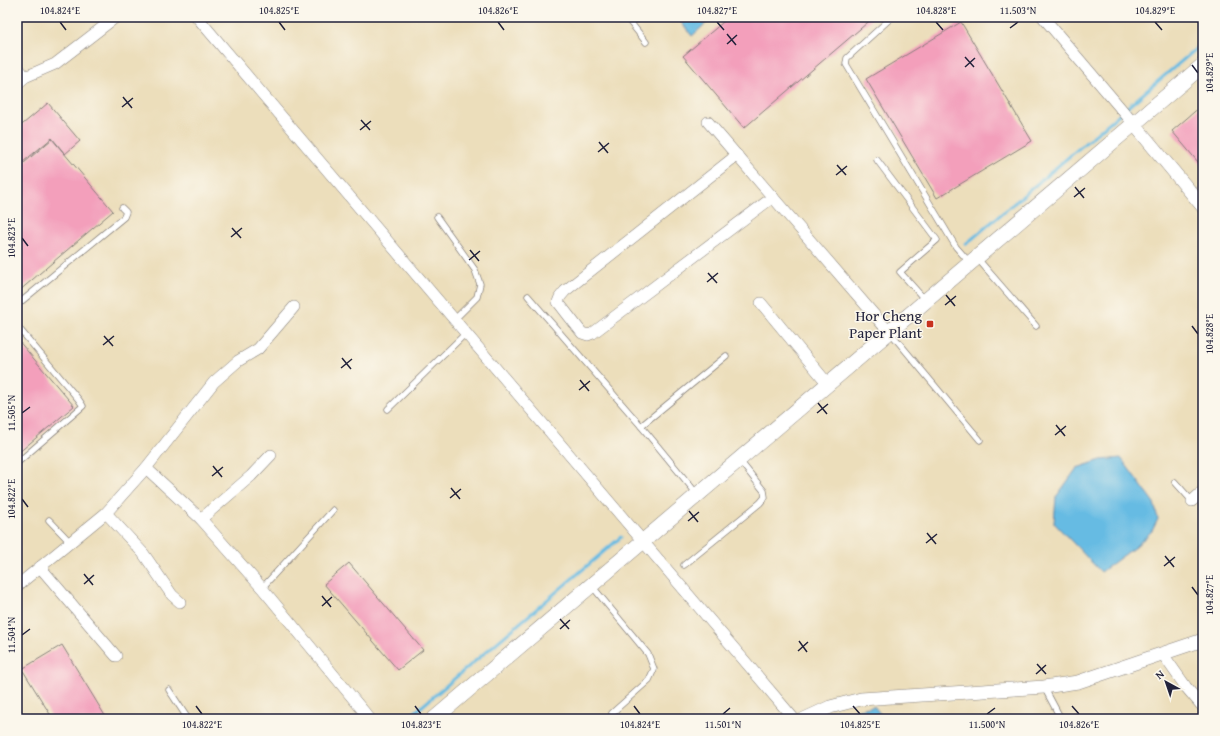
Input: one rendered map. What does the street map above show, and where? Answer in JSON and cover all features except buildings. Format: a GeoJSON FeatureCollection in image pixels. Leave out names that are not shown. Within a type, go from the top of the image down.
{"type":"FeatureCollection","features":[{"type":"Feature","properties":{"kind":"main road"},"geometry":{"type":"LineString","coordinates":[[434,719],[974,261],[1132,121],[1203,65]]}},
{"type":"Feature","properties":{"kind":"street"},"geometry":{"type":"LineString","coordinates":[[17,66],[21,81],[56,64],[116,17]]}},
{"type":"Feature","properties":{"kind":"street"},"geometry":{"type":"LineString","coordinates":[[197,17],[453,320],[794,719]]}},
{"type":"Feature","properties":{"kind":"street"},"geometry":{"type":"LineString","coordinates":[[1043,17],[1203,207]]}},
{"type":"Feature","properties":{"kind":"street"},"geometry":{"type":"LineString","coordinates":[[708,122],[890,332]]}},
{"type":"Feature","properties":{"kind":"street"},"geometry":{"type":"LineString","coordinates":[[737,155],[565,291],[558,302],[582,333],[588,336],[593,333],[773,197]]}},
{"type":"Feature","properties":{"kind":"street"},"geometry":{"type":"LineString","coordinates":[[761,302],[828,384]]}},
{"type":"Feature","properties":{"kind":"street"},"geometry":{"type":"LineString","coordinates":[[17,586],[106,513],[146,468],[214,382],[238,361],[258,349],[294,307]]}},
{"type":"Feature","properties":{"kind":"street"},"geometry":{"type":"LineString","coordinates":[[201,519],[251,476],[270,455]]}},
{"type":"Feature","properties":{"kind":"street"},"geometry":{"type":"LineString","coordinates":[[146,468],[201,519],[262,588],[370,719]]}},
{"type":"Feature","properties":{"kind":"street"},"geometry":{"type":"LineString","coordinates":[[1192,501],[1203,491]]}},
{"type":"Feature","properties":{"kind":"street"},"geometry":{"type":"LineString","coordinates":[[106,513],[142,553],[172,595],[180,602]]}},
{"type":"Feature","properties":{"kind":"street"},"geometry":{"type":"LineString","coordinates":[[40,566],[116,656]]}},
{"type":"Feature","properties":{"kind":"street"},"geometry":{"type":"LineString","coordinates":[[804,719],[830,708],[861,699],[1044,687],[1078,682],[1203,640]]}},
{"type":"Feature","properties":{"kind":"street"},"geometry":{"type":"LineString","coordinates":[[1162,654],[1186,687],[1203,707]]}},
{"type":"Feature","properties":{"kind":"lane"},"geometry":{"type":"LineString","coordinates":[[626,17],[646,42]]}},
{"type":"Feature","properties":{"kind":"lane"},"geometry":{"type":"LineString","coordinates":[[892,17],[847,58],[846,64],[956,247],[974,261],[1036,326]]}},
{"type":"Feature","properties":{"kind":"lane"},"geometry":{"type":"LineString","coordinates":[[877,160],[937,240],[900,272],[926,301]]}},
{"type":"Feature","properties":{"kind":"lane"},"geometry":{"type":"LineString","coordinates":[[17,305],[124,217],[126,212],[122,208]]}},
{"type":"Feature","properties":{"kind":"lane"},"geometry":{"type":"LineString","coordinates":[[438,217],[475,270],[480,284],[477,297],[453,320]]}},
{"type":"Feature","properties":{"kind":"lane"},"geometry":{"type":"LineString","coordinates":[[528,296],[641,426],[698,496]]}},
{"type":"Feature","properties":{"kind":"lane"},"geometry":{"type":"LineString","coordinates":[[17,326],[83,406],[17,463]]}},
{"type":"Feature","properties":{"kind":"lane"},"geometry":{"type":"LineString","coordinates":[[890,332],[980,440]]}},
{"type":"Feature","properties":{"kind":"lane"},"geometry":{"type":"LineString","coordinates":[[388,409],[466,334]]}},
{"type":"Feature","properties":{"kind":"lane"},"geometry":{"type":"LineString","coordinates":[[641,426],[726,356]]}},
{"type":"Feature","properties":{"kind":"lane"},"geometry":{"type":"LineString","coordinates":[[684,565],[760,503],[765,497],[764,491],[740,460]]}},
{"type":"Feature","properties":{"kind":"lane"},"geometry":{"type":"LineString","coordinates":[[1175,482],[1192,501]]}},
{"type":"Feature","properties":{"kind":"lane"},"geometry":{"type":"LineString","coordinates":[[262,588],[333,510]]}},
{"type":"Feature","properties":{"kind":"lane"},"geometry":{"type":"LineString","coordinates":[[49,520],[70,543]]}},
{"type":"Feature","properties":{"kind":"lane"},"geometry":{"type":"LineString","coordinates":[[592,586],[648,654],[654,669],[649,680],[612,713]]}},
{"type":"Feature","properties":{"kind":"lane"},"geometry":{"type":"LineString","coordinates":[[1044,687],[1061,719]]}},
{"type":"Feature","properties":{"kind":"lane"},"geometry":{"type":"LineString","coordinates":[[170,690],[188,719]]}},
{"type":"Feature","properties":{"kind":"water"},"geometry":{"type":"Polygon","coordinates":[[[677,17],[713,17],[692,36],[677,17]]]}},
{"type":"Feature","properties":{"kind":"water"},"geometry":{"type":"Polygon","coordinates":[[[1121,458],[1154,503],[1158,519],[1152,531],[1135,547],[1101,572],[1054,523],[1056,497],[1077,468],[1101,460],[1121,458]]]}},
{"type":"Feature","properties":{"kind":"water"},"geometry":{"type":"Polygon","coordinates":[[[874,706],[881,715],[882,719],[828,719],[840,713],[874,706]]]}},
{"type":"Feature","properties":{"kind":"waterway"},"geometry":{"type":"LineString","coordinates":[[966,244],[1203,43]]}},
{"type":"Feature","properties":{"kind":"waterway"},"geometry":{"type":"LineString","coordinates":[[407,719],[621,537]]}},
{"type":"Feature","properties":{"kind":"place","name":"Hor Cheng Paper Plant"},"geometry":{"type":"Point","coordinates":[930,324]}}]}
